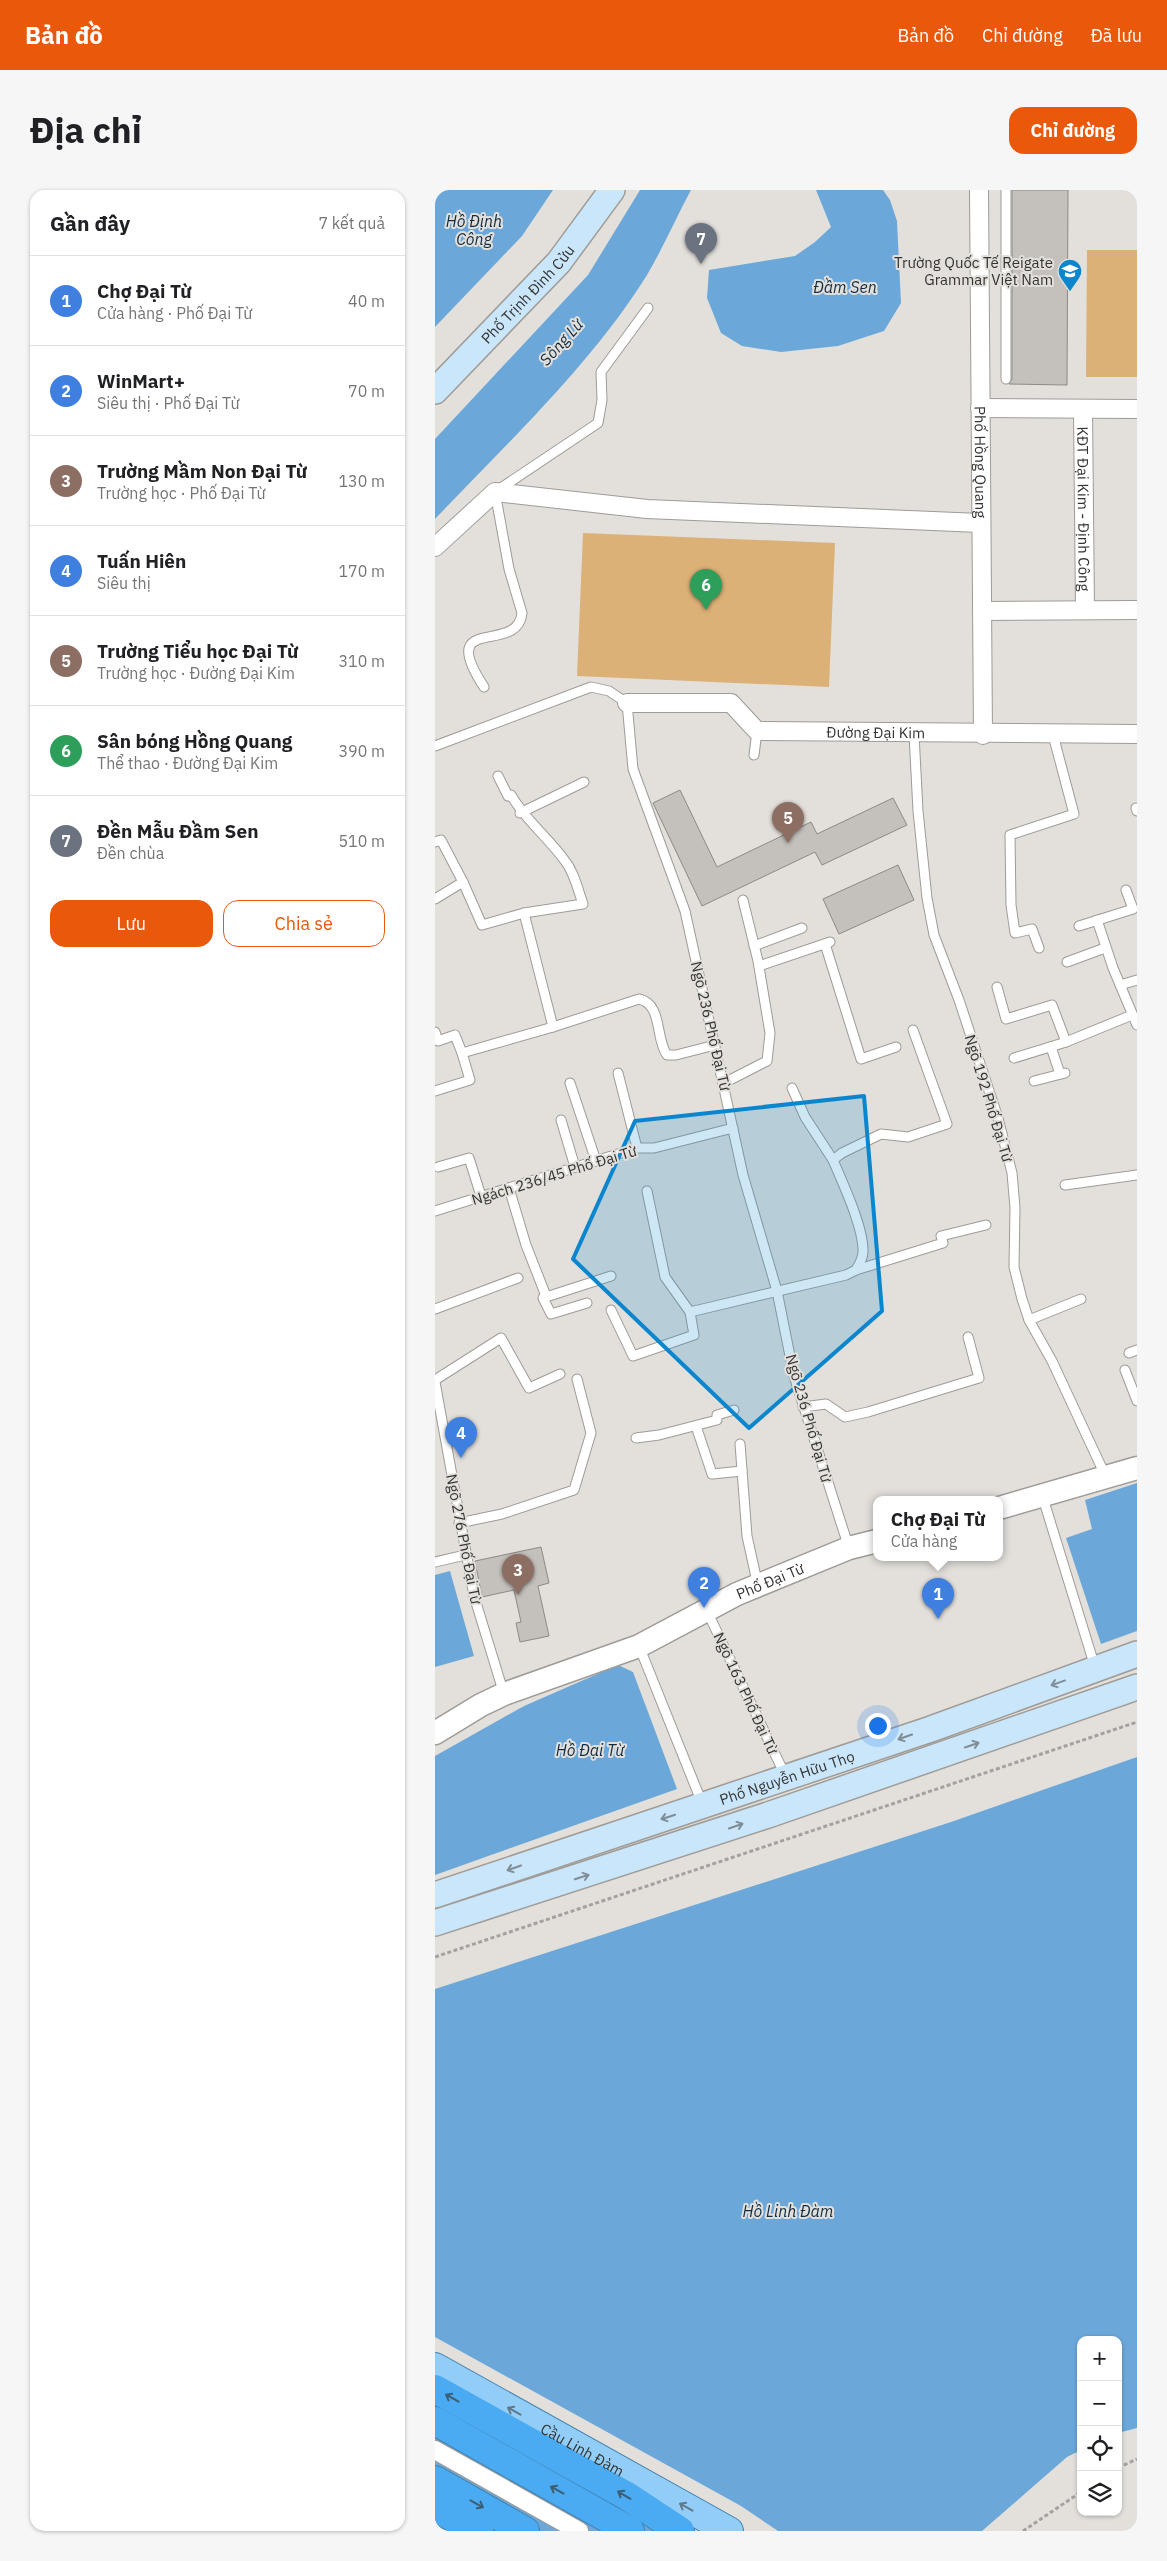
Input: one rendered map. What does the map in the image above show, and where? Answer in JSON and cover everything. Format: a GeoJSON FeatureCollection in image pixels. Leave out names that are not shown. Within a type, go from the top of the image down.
{"type":"FeatureCollection","features":[{"type":"Feature","properties":{"kind":"highway"},"geometry":{"type":"LineString","coordinates":[[435,2389],[627,2496],[680,2531]]}},
{"type":"Feature","properties":{"kind":"highway"},"geometry":{"type":"LineString","coordinates":[[435,2421],[631,2531]]}},
{"type":"Feature","properties":{"kind":"highway"},"geometry":{"type":"LineString","coordinates":[[435,2480],[525,2531]]}},
{"type":"Feature","properties":{"kind":"highway"},"geometry":{"type":"LineString","coordinates":[[435,2508],[479,2531]]}},
{"type":"Feature","properties":{"kind":"main road","name":"Phố Trịnh Đình Cửu"},"geometry":{"type":"LineString","coordinates":[[435,391],[559,262],[611,190]]}},
{"type":"Feature","properties":{"kind":"main road","name":"Phố Nguyễn Hữu Thọ"},"geometry":{"type":"LineString","coordinates":[[435,1895],[931,1729],[1137,1654]]}},
{"type":"Feature","properties":{"kind":"main road","name":"Phố Nguyễn Hữu Thọ"},"geometry":{"type":"LineString","coordinates":[[435,1923],[771,1814],[1137,1687]]}},
{"type":"Feature","properties":{"kind":"main road","name":"Cầu Linh Đàm"},"geometry":{"type":"LineString","coordinates":[[435,2368],[729,2531]]}},
{"type":"Feature","properties":{"kind":"street","name":"Phố Hồng Quang"},"geometry":{"type":"LineString","coordinates":[[979,190],[983,735]]}},
{"type":"Feature","properties":{"kind":"street","name":"KĐT Đại Kim - Định Công"},"geometry":{"type":"LineString","coordinates":[[980,408],[1137,409]]}},
{"type":"Feature","properties":{"kind":"street","name":"KĐT Đại Kim - Định Công"},"geometry":{"type":"LineString","coordinates":[[1083,409],[1085,610]]}},
{"type":"Feature","properties":{"kind":"street"},"geometry":{"type":"LineString","coordinates":[[435,547],[495,492],[647,509],[980,523]]}},
{"type":"Feature","properties":{"kind":"street","name":"KĐT Đại Kim - Định Công"},"geometry":{"type":"LineString","coordinates":[[982,611],[1137,610]]}},
{"type":"Feature","properties":{"kind":"street"},"geometry":{"type":"LineString","coordinates":[[627,703],[731,703],[757,731]]}},
{"type":"Feature","properties":{"kind":"street","name":"Đường Đại Kim"},"geometry":{"type":"LineString","coordinates":[[757,731],[983,735],[1137,734]]}},
{"type":"Feature","properties":{"kind":"street"},"geometry":{"type":"LineString","coordinates":[[1003,1507],[1107,1479],[1137,1468]]}},
{"type":"Feature","properties":{"kind":"street","name":"Phố Đại Từ"},"geometry":{"type":"LineString","coordinates":[[435,1733],[481,1705],[504,1694],[639,1646],[706,1609],[849,1548],[873,1542]]}},
{"type":"Feature","properties":{"kind":"street"},"geometry":{"type":"LineString","coordinates":[[761,1786],[771,1814]]}},
{"type":"Feature","properties":{"kind":"street"},"geometry":{"type":"LineString","coordinates":[[435,2450],[579,2531]]}},
{"type":"Feature","properties":{"kind":"lane"},"geometry":{"type":"LineString","coordinates":[[1006,190],[1006,379]]}},
{"type":"Feature","properties":{"kind":"lane"},"geometry":{"type":"LineString","coordinates":[[484,687],[464,655],[465,646],[473,639],[503,634],[515,628],[521,620],[522,613],[509,569],[495,492],[598,423],[603,400],[601,372],[648,308]]}},
{"type":"Feature","properties":{"kind":"lane"},"geometry":{"type":"LineString","coordinates":[[435,746],[591,688],[609,691],[627,703]]}},
{"type":"Feature","properties":{"kind":"lane","name":"Ngõ 236 Phố Đại Từ"},"geometry":{"type":"LineString","coordinates":[[627,703],[633,769],[685,911],[743,1175],[777,1292],[803,1407],[849,1548]]}},
{"type":"Feature","properties":{"kind":"lane"},"geometry":{"type":"LineString","coordinates":[[754,755],[757,731]]}},
{"type":"Feature","properties":{"kind":"lane","name":"Ngõ 192 Phố Đại Từ"},"geometry":{"type":"LineString","coordinates":[[914,734],[918,811],[927,898],[934,935],[959,1000],[1012,1173],[1015,1208],[1014,1267],[1029,1320],[1052,1361],[1107,1479]]}},
{"type":"Feature","properties":{"kind":"lane"},"geometry":{"type":"LineString","coordinates":[[1039,948],[1032,929],[1015,932],[1011,905],[1010,835],[1074,814],[1053,735]]}},
{"type":"Feature","properties":{"kind":"lane"},"geometry":{"type":"LineString","coordinates":[[435,842],[441,840],[463,882],[482,925],[524,913],[583,904],[567,862],[539,829],[521,812],[497,776]]}},
{"type":"Feature","properties":{"kind":"lane"},"geometry":{"type":"LineString","coordinates":[[521,812],[584,782]]}},
{"type":"Feature","properties":{"kind":"lane"},"geometry":{"type":"LineString","coordinates":[[435,899],[463,882]]}},
{"type":"Feature","properties":{"kind":"lane"},"geometry":{"type":"LineString","coordinates":[[1079,926],[1133,909],[1126,890]]}},
{"type":"Feature","properties":{"kind":"lane"},"geometry":{"type":"LineString","coordinates":[[724,1083],[767,1061],[770,1033],[759,966],[743,900]]}},
{"type":"Feature","properties":{"kind":"lane"},"geometry":{"type":"LineString","coordinates":[[524,913],[553,1027]]}},
{"type":"Feature","properties":{"kind":"lane"},"geometry":{"type":"LineString","coordinates":[[1097,920],[1105,948],[1137,1025]]}},
{"type":"Feature","properties":{"kind":"lane"},"geometry":{"type":"LineString","coordinates":[[754,946],[802,928]]}},
{"type":"Feature","properties":{"kind":"lane"},"geometry":{"type":"LineString","coordinates":[[759,966],[828,943],[861,1058],[896,1047]]}},
{"type":"Feature","properties":{"kind":"lane"},"geometry":{"type":"LineString","coordinates":[[1067,962],[1105,948]]}},
{"type":"Feature","properties":{"kind":"lane"},"geometry":{"type":"LineString","coordinates":[[1120,985],[1137,980]]}},
{"type":"Feature","properties":{"kind":"lane"},"geometry":{"type":"LineString","coordinates":[[997,987],[1006,1019],[1052,1005],[1066,1042]]}},
{"type":"Feature","properties":{"kind":"lane"},"geometry":{"type":"LineString","coordinates":[[462,1053],[553,1027],[639,998],[646,1000],[654,1010],[667,1055],[676,1055],[715,1045]]}},
{"type":"Feature","properties":{"kind":"lane"},"geometry":{"type":"LineString","coordinates":[[1014,1058],[1066,1042],[1133,1015]]}},
{"type":"Feature","properties":{"kind":"lane"},"geometry":{"type":"LineString","coordinates":[[833,1160],[842,1153],[881,1134],[908,1137],[947,1124],[913,1030]]}},
{"type":"Feature","properties":{"kind":"lane"},"geometry":{"type":"LineString","coordinates":[[435,1032],[439,1041],[455,1035],[470,1080],[435,1091]]}},
{"type":"Feature","properties":{"kind":"lane"},"geometry":{"type":"LineString","coordinates":[[1033,1081],[1062,1073],[1051,1047]]}},
{"type":"Feature","properties":{"kind":"lane"},"geometry":{"type":"LineString","coordinates":[[618,1073],[637,1148]]}},
{"type":"Feature","properties":{"kind":"lane"},"geometry":{"type":"LineString","coordinates":[[570,1083],[596,1161]]}},
{"type":"Feature","properties":{"kind":"lane"},"geometry":{"type":"LineString","coordinates":[[792,1088],[805,1117],[833,1160],[853,1206],[863,1251],[862,1260],[855,1270]]}},
{"type":"Feature","properties":{"kind":"lane"},"geometry":{"type":"LineString","coordinates":[[561,1120],[575,1167]]}},
{"type":"Feature","properties":{"kind":"lane","name":"Ngách 236/45 Phố Đại Từ"},"geometry":{"type":"LineString","coordinates":[[435,1211],[637,1148],[654,1148],[733,1128]]}},
{"type":"Feature","properties":{"kind":"lane"},"geometry":{"type":"LineString","coordinates":[[438,1167],[469,1158],[481,1196]]}},
{"type":"Feature","properties":{"kind":"lane"},"geometry":{"type":"LineString","coordinates":[[1065,1185],[1137,1175]]}},
{"type":"Feature","properties":{"kind":"lane"},"geometry":{"type":"LineString","coordinates":[[509,1188],[525,1245],[546,1296],[543,1298],[551,1314],[587,1303]]}},
{"type":"Feature","properties":{"kind":"lane"},"geometry":{"type":"LineString","coordinates":[[611,1310],[633,1356],[694,1335],[689,1312],[665,1277],[647,1190]]}},
{"type":"Feature","properties":{"kind":"lane"},"geometry":{"type":"LineString","coordinates":[[689,1312],[846,1275],[855,1270],[943,1243],[941,1236],[986,1225]]}},
{"type":"Feature","properties":{"kind":"lane"},"geometry":{"type":"LineString","coordinates":[[546,1296],[611,1276]]}},
{"type":"Feature","properties":{"kind":"lane"},"geometry":{"type":"LineString","coordinates":[[435,1309],[518,1278]]}},
{"type":"Feature","properties":{"kind":"lane"},"geometry":{"type":"LineString","coordinates":[[1029,1320],[1081,1299]]}},
{"type":"Feature","properties":{"kind":"lane"},"geometry":{"type":"LineString","coordinates":[[435,1381],[499,1335],[530,1391],[560,1374]]}},
{"type":"Feature","properties":{"kind":"lane"},"geometry":{"type":"LineString","coordinates":[[803,1407],[826,1404],[845,1416],[868,1412],[979,1378],[968,1338]]}},
{"type":"Feature","properties":{"kind":"lane"},"geometry":{"type":"LineString","coordinates":[[1125,1370],[1137,1401]]}},
{"type":"Feature","properties":{"kind":"lane"},"geometry":{"type":"LineString","coordinates":[[459,1523],[502,1514],[574,1490],[591,1433],[577,1379]]}},
{"type":"Feature","properties":{"kind":"lane","name":"Ngõ 276 Phố Đại Từ"},"geometry":{"type":"LineString","coordinates":[[435,1381],[438,1424],[474,1596],[504,1694]]}},
{"type":"Feature","properties":{"kind":"lane"},"geometry":{"type":"LineString","coordinates":[[636,1438],[717,1420],[717,1415],[734,1410]]}},
{"type":"Feature","properties":{"kind":"lane"},"geometry":{"type":"LineString","coordinates":[[696,1426],[713,1474],[742,1471]]}},
{"type":"Feature","properties":{"kind":"lane"},"geometry":{"type":"LineString","coordinates":[[741,1444],[747,1536],[758,1586]]}},
{"type":"Feature","properties":{"kind":"lane"},"geometry":{"type":"LineString","coordinates":[[1042,1495],[1096,1669]]}},
{"type":"Feature","properties":{"kind":"lane"},"geometry":{"type":"LineString","coordinates":[[435,1562],[465,1555]]}},
{"type":"Feature","properties":{"kind":"lane","name":"Ngõ 163 Phố Đại Từ"},"geometry":{"type":"LineString","coordinates":[[706,1609],[786,1777]]}},
{"type":"Feature","properties":{"kind":"lane"},"geometry":{"type":"LineString","coordinates":[[639,1646],[703,1806]]}},
{"type":"Feature","properties":{"kind":"path"},"geometry":{"type":"LineString","coordinates":[[435,1957],[1137,1722]]}},
{"type":"Feature","properties":{"kind":"path"},"geometry":{"type":"LineString","coordinates":[[1122,2466],[1137,2459]]}},
{"type":"Feature","properties":{"kind":"path"},"geometry":{"type":"LineString","coordinates":[[1023,2531],[1077,2495]]}},
{"type":"Feature","properties":{"kind":"highlighted area"},"geometry":{"type":"Polygon","coordinates":[[[864,1096],[882,1311],[749,1428],[573,1259],[635,1121],[864,1096]]]}},
{"type":"Feature","properties":{"kind":"shaded area"},"geometry":{"type":"Polygon","coordinates":[[[1087,250],[1137,250],[1137,377],[1086,377],[1087,250]]]}},
{"type":"Feature","properties":{"kind":"shaded area"},"geometry":{"type":"Polygon","coordinates":[[[583,533],[835,543],[829,687],[577,676],[583,533]]]}},
{"type":"Feature","properties":{"kind":"water","name":"Hồ Định Công"},"geometry":{"type":"Polygon","coordinates":[[[435,190],[553,190],[522,236],[435,327],[435,190]]]}},
{"type":"Feature","properties":{"kind":"water","name":"Sông Lừ"},"geometry":{"type":"Polygon","coordinates":[[[640,190],[691,190],[647,275],[600,341],[520,432],[435,519],[435,439],[588,275],[640,190]]]}},
{"type":"Feature","properties":{"kind":"water","name":"Đầm Sen"},"geometry":{"type":"Polygon","coordinates":[[[816,190],[883,190],[890,200],[897,221],[901,303],[884,331],[838,346],[781,352],[742,346],[721,333],[707,298],[709,270],[795,256],[815,242],[831,227],[816,190]]]}},
{"type":"Feature","properties":{"kind":"water"},"geometry":{"type":"Polygon","coordinates":[[[1137,1483],[1137,1631],[1101,1644],[1066,1538],[1092,1529],[1085,1500],[1137,1483]]]}},
{"type":"Feature","properties":{"kind":"water"},"geometry":{"type":"Polygon","coordinates":[[[450,1571],[474,1656],[435,1667],[435,1575],[450,1571]]]}},
{"type":"Feature","properties":{"kind":"water","name":"Hồ Đại Từ"},"geometry":{"type":"Polygon","coordinates":[[[618,1665],[633,1672],[677,1789],[435,1875],[435,1756],[524,1706],[618,1665]]]}},
{"type":"Feature","properties":{"kind":"water","name":"Hồ Linh Đàm"},"geometry":{"type":"Polygon","coordinates":[[[1137,1757],[1137,2428],[1122,2432],[1122,2336],[1077,2336],[1077,2452],[1067,2457],[982,2531],[435,2531],[435,1989],[951,1822],[1137,1757]]]}},
{"type":"Feature","properties":{"kind":"pier"},"geometry":{"type":"Polygon","coordinates":[[[435,2337],[741,2506],[778,2531],[694,2531],[589,2468],[435,2382],[435,2337]]]}},
{"type":"Feature","properties":{"kind":"building"},"geometry":{"type":"Polygon","coordinates":[[[1012,190],[1068,190],[1067,385],[1009,384],[1012,379],[1012,190]]]}},
{"type":"Feature","properties":{"kind":"building"},"geometry":{"type":"Polygon","coordinates":[[[680,790],[717,867],[811,822],[817,834],[893,798],[907,825],[822,865],[815,852],[702,906],[653,803],[680,790]]]}},
{"type":"Feature","properties":{"kind":"building"},"geometry":{"type":"Polygon","coordinates":[[[898,865],[914,900],[839,934],[823,899],[898,865]]]}},
{"type":"Feature","properties":{"kind":"building"},"geometry":{"type":"Polygon","coordinates":[[[541,1547],[549,1583],[538,1586],[549,1636],[520,1642],[516,1623],[521,1622],[514,1590],[482,1597],[475,1561],[541,1547]]]}},
{"type":"Feature","properties":{"kind":"place","name":"Đền Mẫu Đầm Sen"},"geometry":{"type":"Point","coordinates":[701,264]}},
{"type":"Feature","properties":{"kind":"place","name":"Trường Quốc Tế Reigate Grammar Việt Nam"},"geometry":{"type":"Point","coordinates":[1070,292]}},
{"type":"Feature","properties":{"kind":"place","name":"Sân bóng Hồng Quang"},"geometry":{"type":"Point","coordinates":[706,610]}},
{"type":"Feature","properties":{"kind":"place","name":"Trường Tiểu học Đại Từ"},"geometry":{"type":"Point","coordinates":[788,843]}},
{"type":"Feature","properties":{"kind":"place","name":"Tuấn Hiên"},"geometry":{"type":"Point","coordinates":[461,1458]}},
{"type":"Feature","properties":{"kind":"place","name":"Trường Mầm Non Đại Từ"},"geometry":{"type":"Point","coordinates":[518,1595]}},
{"type":"Feature","properties":{"kind":"place","name":"WinMart+"},"geometry":{"type":"Point","coordinates":[704,1608]}},
{"type":"Feature","properties":{"kind":"place","name":"Chợ Đại Từ"},"geometry":{"type":"Point","coordinates":[938,1619]}}]}
